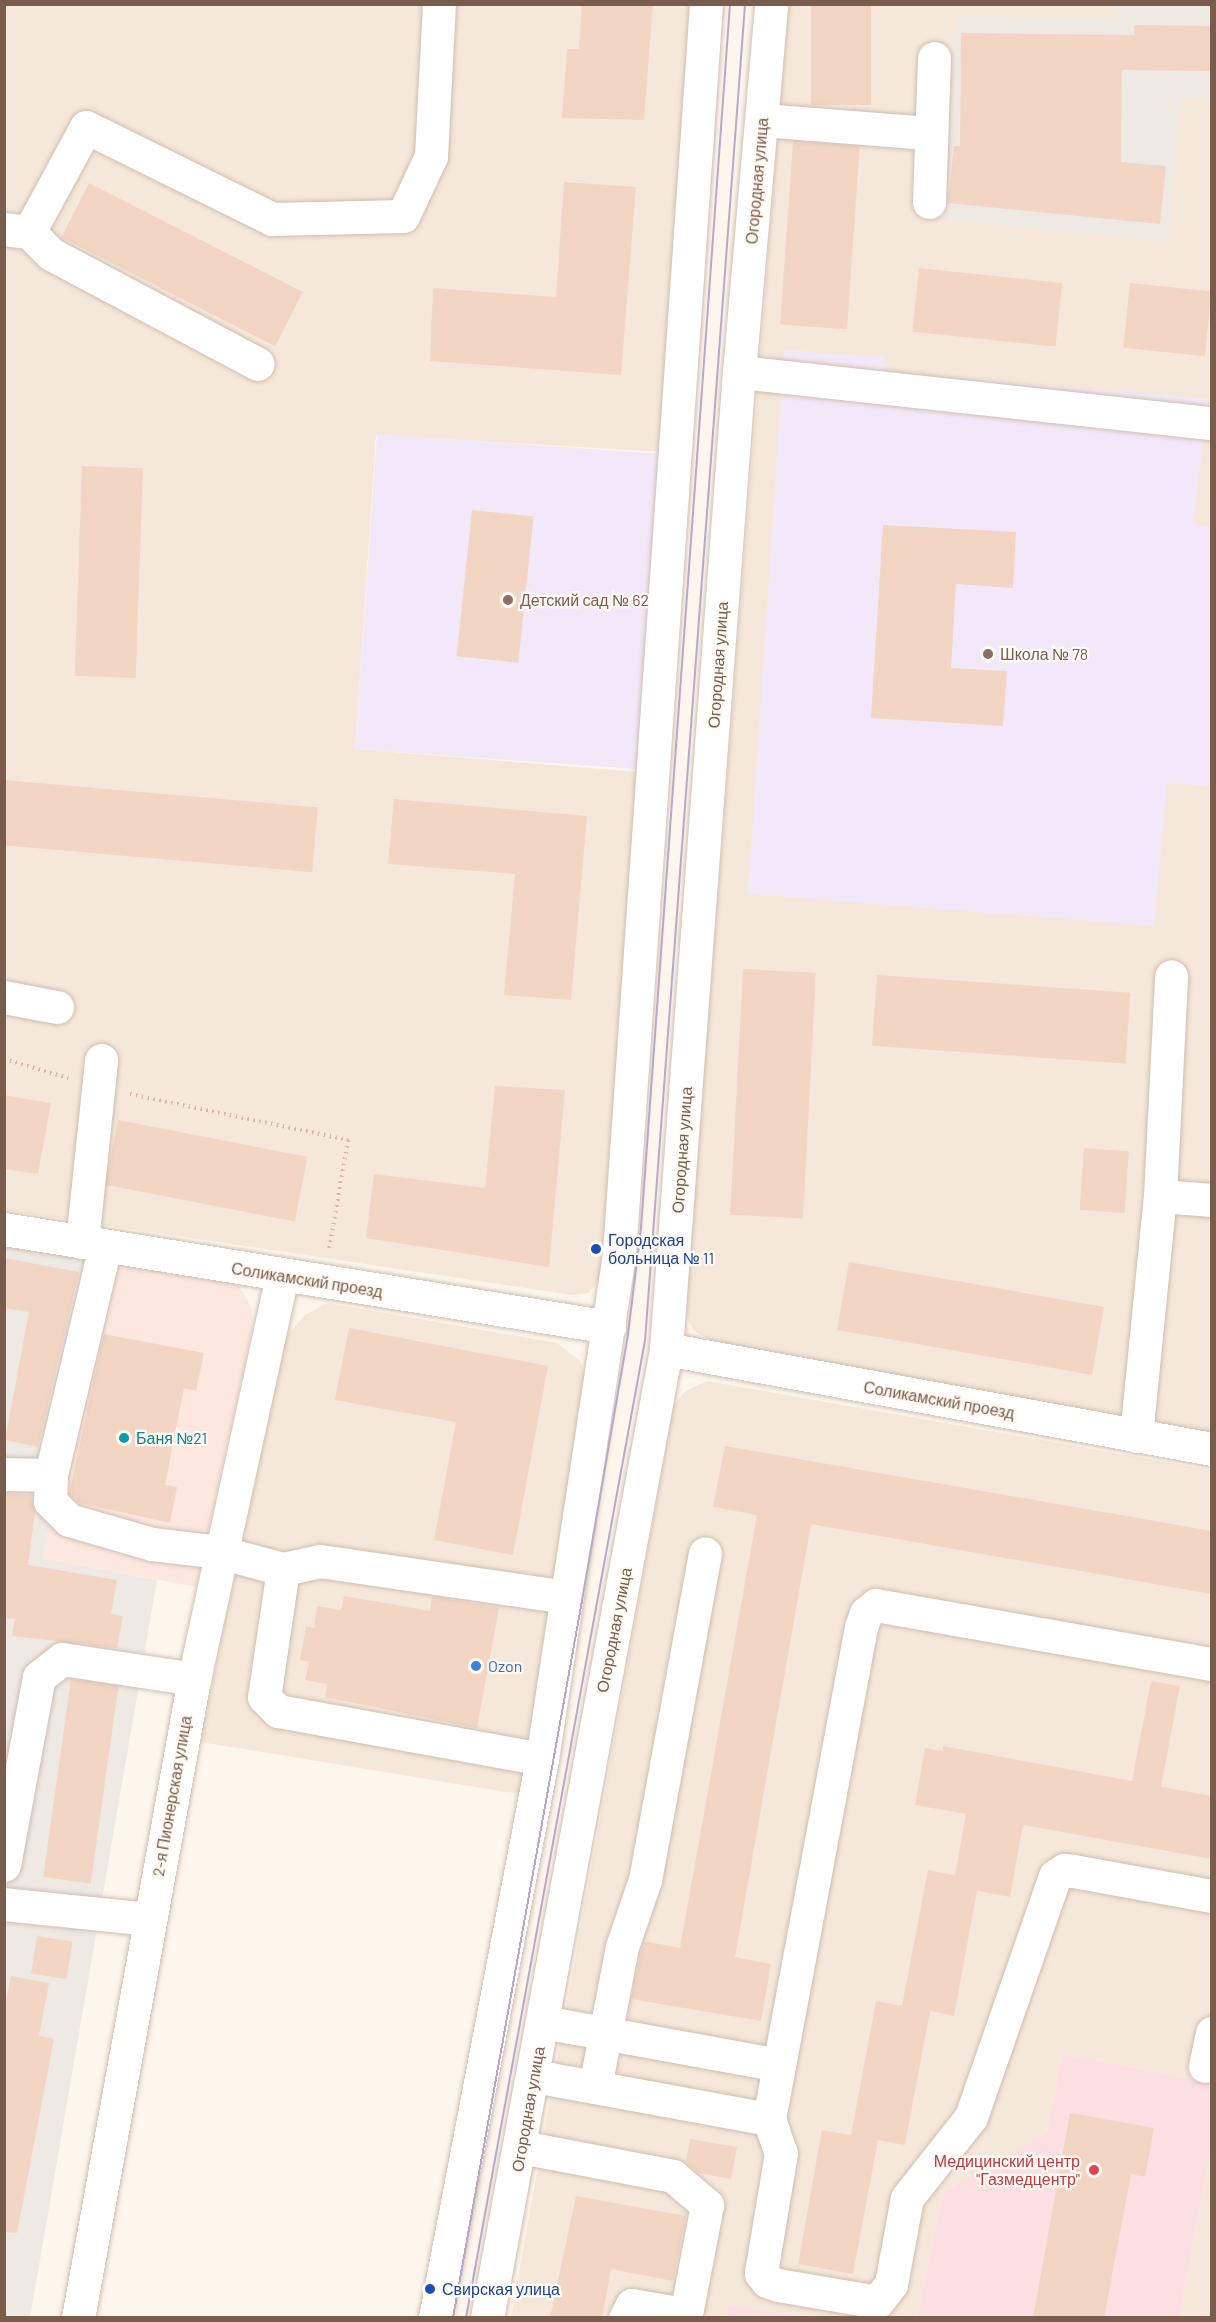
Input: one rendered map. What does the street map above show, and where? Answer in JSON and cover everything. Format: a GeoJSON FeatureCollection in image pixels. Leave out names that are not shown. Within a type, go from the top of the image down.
{"type":"FeatureCollection","features":[{"type":"Feature","properties":{"kind":"street"},"geometry":{"type":"LineString","coordinates":[[258,364],[51,254],[17,231],[86,127],[272,219],[403,216],[432,156],[439,4]]}},
{"type":"Feature","properties":{"kind":"street"},"geometry":{"type":"LineString","coordinates":[[435,2318],[542,1759],[609,1327],[622,1219],[706,4]]}},
{"type":"Feature","properties":{"kind":"street","name":"Огородная улица"},"geometry":{"type":"LineString","coordinates":[[488,2318],[666,1349],[739,372],[771,4]]}},
{"type":"Feature","properties":{"kind":"street"},"geometry":{"type":"LineString","coordinates":[[929,202],[934,57]]}},
{"type":"Feature","properties":{"kind":"street"},"geometry":{"type":"LineString","coordinates":[[762,120],[930,133]]}},
{"type":"Feature","properties":{"kind":"street"},"geometry":{"type":"LineString","coordinates":[[739,372],[1212,423]]}},
{"type":"Feature","properties":{"kind":"street"},"geometry":{"type":"LineString","coordinates":[[1136,1436],[1160,1196],[1171,976]]}},
{"type":"Feature","properties":{"kind":"street"},"geometry":{"type":"LineString","coordinates":[[4,998],[57,1007]]}},
{"type":"Feature","properties":{"kind":"street"},"geometry":{"type":"LineString","coordinates":[[100,1073],[93,1244],[51,1475],[50,1501],[69,1520],[152,1544],[219,1552],[283,1569],[320,1561],[566,1597]]}},
{"type":"Feature","properties":{"kind":"street"},"geometry":{"type":"LineString","coordinates":[[1160,1196],[1212,1200]]}},
{"type":"Feature","properties":{"kind":"street","name":"Соликамский проезд"},"geometry":{"type":"LineString","coordinates":[[4,1229],[282,1277],[609,1327]]}},
{"type":"Feature","properties":{"kind":"street","name":"2-я Пионерская улица"},"geometry":{"type":"LineString","coordinates":[[78,2318],[194,1679],[219,1552],[282,1277]]}},
{"type":"Feature","properties":{"kind":"street","name":"Соликамский проезд"},"geometry":{"type":"LineString","coordinates":[[666,1349],[1212,1449]]}},
{"type":"Feature","properties":{"kind":"street"},"geometry":{"type":"LineString","coordinates":[[4,1474],[51,1475]]}},
{"type":"Feature","properties":{"kind":"street"},"geometry":{"type":"LineString","coordinates":[[596,2087],[622,1947],[645,1880],[705,1553]]}},
{"type":"Feature","properties":{"kind":"street"},"geometry":{"type":"LineString","coordinates":[[283,1569],[264,1697],[278,1711],[542,1759]]}},
{"type":"Feature","properties":{"kind":"street"},"geometry":{"type":"LineString","coordinates":[[1212,1664],[888,1605],[876,1605],[866,1613],[769,2119],[781,2153],[761,2273],[778,2285],[877,2302],[891,2284],[907,2198],[970,2116],[1055,1876],[1064,1870],[1073,1871],[1212,1896]]}},
{"type":"Feature","properties":{"kind":"street"},"geometry":{"type":"LineString","coordinates":[[4,1865],[39,1677],[63,1659],[194,1679]]}},
{"type":"Feature","properties":{"kind":"street"},"geometry":{"type":"LineString","coordinates":[[4,1904],[149,1919]]}},
{"type":"Feature","properties":{"kind":"street"},"geometry":{"type":"LineString","coordinates":[[543,2022],[779,2065]]}},
{"type":"Feature","properties":{"kind":"street"},"geometry":{"type":"LineString","coordinates":[[1205,2066],[1212,2033]]}},
{"type":"Feature","properties":{"kind":"street"},"geometry":{"type":"LineString","coordinates":[[534,2076],[769,2119]]}},
{"type":"Feature","properties":{"kind":"street"},"geometry":{"type":"LineString","coordinates":[[521,2147],[674,2176],[707,2205],[687,2309],[677,2313],[632,2305],[625,2318]]}},
{"type":"Feature","properties":{"kind":"path"},"geometry":{"type":"LineString","coordinates":[[4,1059],[100,1073],[348,1140],[324,1283]]}},
{"type":"Feature","properties":{"kind":"shaded area"},"geometry":{"type":"Polygon","coordinates":[[[4,5],[693,5],[662,452],[376,435],[355,749],[639,772],[600,1280],[588,1293],[572,1295],[5,1210],[4,5]]]}},
{"type":"Feature","properties":{"kind":"shaded area"},"geometry":{"type":"Polygon","coordinates":[[[788,5],[1211,5],[1211,1434],[712,1341],[694,1331],[685,1315],[788,5]]]}},
{"type":"Feature","properties":{"kind":"shaded area"},"geometry":{"type":"Polygon","coordinates":[[[1116,5],[1211,7],[1211,100],[1179,100],[1168,242],[941,219],[956,16],[1116,18],[1116,5]]]}},
{"type":"Feature","properties":{"kind":"shaded area","name":"Школа № 78"},"geometry":{"type":"Polygon","coordinates":[[[784,350],[884,357],[885,372],[1208,399],[1193,524],[1211,526],[1211,786],[1167,783],[1154,926],[748,894],[784,350]]]}},
{"type":"Feature","properties":{"kind":"shaded area","name":"Детский сад № 62"},"geometry":{"type":"Polygon","coordinates":[[[377,434],[662,454],[640,769],[355,749],[377,434]]]}},
{"type":"Feature","properties":{"kind":"shaded area"},"geometry":{"type":"Polygon","coordinates":[[[4,1242],[104,1258],[43,1558],[157,1580],[30,2318],[4,2317],[4,1242]]]}},
{"type":"Feature","properties":{"kind":"shaded area"},"geometry":{"type":"Polygon","coordinates":[[[104,1258],[237,1283],[252,1308],[252,1329],[196,1587],[43,1558],[104,1258]]]}},
{"type":"Feature","properties":{"kind":"shaded area"},"geometry":{"type":"Polygon","coordinates":[[[327,1303],[557,1343],[580,1361],[588,1389],[520,1794],[200,1742],[286,1337],[305,1315],[327,1303]]]}},
{"type":"Feature","properties":{"kind":"shaded area"},"geometry":{"type":"Polygon","coordinates":[[[707,1381],[1211,1470],[1211,2082],[1062,2054],[1047,2132],[943,2192],[917,2317],[806,2317],[728,2304],[725,2317],[511,2318],[674,1404],[687,1390],[707,1381]]]}},
{"type":"Feature","properties":{"kind":"shaded area","name":"Медицинский центр \"Газмедцентр\""},"geometry":{"type":"Polygon","coordinates":[[[1062,2054],[1211,2082],[1211,2148],[1179,2317],[917,2318],[943,2192],[1047,2132],[1062,2054]]]}},
{"type":"Feature","properties":{"kind":"shaded area"},"geometry":{"type":"Polygon","coordinates":[[[1211,2148],[1211,2317],[1179,2317],[1211,2148]]]}},
{"type":"Feature","properties":{"kind":"shaded area"},"geometry":{"type":"Polygon","coordinates":[[[728,2304],[806,2317],[725,2317],[728,2304]]]}},
{"type":"Feature","properties":{"kind":"building"},"geometry":{"type":"Polygon","coordinates":[[[582,4],[653,4],[644,120],[562,118],[567,49],[579,49],[582,4]]]}},
{"type":"Feature","properties":{"kind":"building"},"geometry":{"type":"Polygon","coordinates":[[[811,4],[871,4],[871,105],[811,105],[811,4]]]}},
{"type":"Feature","properties":{"kind":"building"},"geometry":{"type":"Polygon","coordinates":[[[1134,25],[1212,26],[1212,71],[1122,70],[1121,162],[1166,166],[1160,224],[948,203],[954,146],[960,146],[961,33],[1134,35],[1134,25]]]}},
{"type":"Feature","properties":{"kind":"building"},"geometry":{"type":"Polygon","coordinates":[[[793,141],[860,146],[847,329],[780,325],[793,141]]]}},
{"type":"Feature","properties":{"kind":"building"},"geometry":{"type":"Polygon","coordinates":[[[564,182],[636,187],[621,375],[430,361],[433,288],[556,297],[564,182]]]}},
{"type":"Feature","properties":{"kind":"building"},"geometry":{"type":"Polygon","coordinates":[[[89,183],[303,292],[275,346],[61,237],[89,183]]]}},
{"type":"Feature","properties":{"kind":"building"},"geometry":{"type":"Polygon","coordinates":[[[919,268],[1062,283],[1056,347],[912,332],[919,268]]]}},
{"type":"Feature","properties":{"kind":"building"},"geometry":{"type":"Polygon","coordinates":[[[1130,283],[1212,292],[1205,356],[1123,348],[1130,283]]]}},
{"type":"Feature","properties":{"kind":"building"},"geometry":{"type":"Polygon","coordinates":[[[82,466],[143,468],[136,678],[75,676],[82,466]]]}},
{"type":"Feature","properties":{"kind":"building"},"geometry":{"type":"Polygon","coordinates":[[[472,510],[534,516],[518,663],[457,656],[472,510]]]}},
{"type":"Feature","properties":{"kind":"building"},"geometry":{"type":"Polygon","coordinates":[[[883,525],[1016,532],[1013,588],[956,584],[951,668],[1007,671],[1003,726],[871,718],[883,525]]]}},
{"type":"Feature","properties":{"kind":"building"},"geometry":{"type":"Polygon","coordinates":[[[4,780],[318,807],[312,872],[4,845],[4,780]]]}},
{"type":"Feature","properties":{"kind":"building"},"geometry":{"type":"Polygon","coordinates":[[[394,799],[587,816],[571,1000],[504,995],[515,874],[388,864],[394,799]]]}},
{"type":"Feature","properties":{"kind":"building"},"geometry":{"type":"Polygon","coordinates":[[[743,969],[816,973],[803,1218],[730,1215],[743,969]]]}},
{"type":"Feature","properties":{"kind":"building"},"geometry":{"type":"Polygon","coordinates":[[[877,975],[1130,993],[1125,1064],[872,1046],[877,975]]]}},
{"type":"Feature","properties":{"kind":"building"},"geometry":{"type":"Polygon","coordinates":[[[495,1086],[565,1090],[549,1267],[366,1238],[374,1174],[485,1188],[495,1086]]]}},
{"type":"Feature","properties":{"kind":"building"},"geometry":{"type":"Polygon","coordinates":[[[4,1095],[51,1103],[38,1174],[4,1169],[4,1095]]]}},
{"type":"Feature","properties":{"kind":"building"},"geometry":{"type":"Polygon","coordinates":[[[118,1120],[307,1157],[295,1222],[105,1185],[118,1120]]]}},
{"type":"Feature","properties":{"kind":"building"},"geometry":{"type":"Polygon","coordinates":[[[1084,1148],[1129,1151],[1125,1213],[1080,1210],[1084,1148]]]}},
{"type":"Feature","properties":{"kind":"building"},"geometry":{"type":"Polygon","coordinates":[[[4,1258],[79,1272],[38,1447],[5,1440],[29,1312],[4,1308],[4,1258]]]}},
{"type":"Feature","properties":{"kind":"building"},"geometry":{"type":"Polygon","coordinates":[[[849,1262],[1104,1307],[1092,1375],[837,1330],[849,1262]]]}},
{"type":"Feature","properties":{"kind":"building"},"geometry":{"type":"Polygon","coordinates":[[[349,1328],[548,1366],[513,1555],[434,1540],[456,1422],[335,1400],[349,1328]]]}},
{"type":"Feature","properties":{"kind":"building","name":"Баня №21"},"geometry":{"type":"Polygon","coordinates":[[[104,1334],[204,1353],[196,1391],[184,1388],[165,1485],[177,1487],[170,1523],[79,1503],[69,1494],[104,1334]]]}},
{"type":"Feature","properties":{"kind":"building"},"geometry":{"type":"Polygon","coordinates":[[[725,1446],[1212,1531],[1212,1594],[811,1524],[735,1957],[771,1964],[761,2021],[631,1999],[644,1941],[680,1948],[757,1515],[713,1507],[725,1446]]]}},
{"type":"Feature","properties":{"kind":"building"},"geometry":{"type":"Polygon","coordinates":[[[4,1493],[31,1495],[35,1512],[28,1565],[117,1580],[111,1614],[123,1616],[117,1648],[12,1636],[15,1619],[4,1618],[4,1493]]]}},
{"type":"Feature","properties":{"kind":"building"},"geometry":{"type":"Polygon","coordinates":[[[344,1596],[430,1611],[432,1596],[499,1608],[477,1728],[325,1697],[327,1684],[305,1680],[309,1662],[300,1660],[306,1626],[314,1628],[317,1606],[341,1610],[344,1596]]]}},
{"type":"Feature","properties":{"kind":"building"},"geometry":{"type":"Polygon","coordinates":[[[71,1679],[119,1686],[91,1884],[43,1877],[71,1679]]]}},
{"type":"Feature","properties":{"kind":"building"},"geometry":{"type":"Polygon","coordinates":[[[1151,1681],[1180,1686],[1161,1787],[1212,1796],[1212,1859],[1023,1825],[1010,1897],[977,1891],[954,2016],[930,2011],[905,2145],[878,2140],[853,2274],[798,2264],[822,2130],[851,2135],[876,2001],[902,2006],[928,1870],[955,1875],[966,1814],[915,1805],[925,1748],[943,1751],[943,1746],[1132,1781],[1151,1681]]]}},
{"type":"Feature","properties":{"kind":"building"},"geometry":{"type":"Polygon","coordinates":[[[37,1936],[73,1942],[67,1979],[31,1974],[37,1936]]]}},
{"type":"Feature","properties":{"kind":"building"},"geometry":{"type":"Polygon","coordinates":[[[11,1976],[49,1983],[39,2036],[54,2039],[17,2233],[4,2232],[4,2010],[11,1976]]]}},
{"type":"Feature","properties":{"kind":"building"},"geometry":{"type":"Polygon","coordinates":[[[1070,2113],[1154,2128],[1145,2177],[1131,2174],[1104,2318],[1033,2318],[1070,2113]]]}},
{"type":"Feature","properties":{"kind":"building"},"geometry":{"type":"Polygon","coordinates":[[[690,2139],[737,2147],[731,2179],[699,2173],[686,2162],[690,2139]]]}},
{"type":"Feature","properties":{"kind":"building"},"geometry":{"type":"Polygon","coordinates":[[[576,2196],[686,2216],[673,2281],[611,2269],[602,2318],[550,2318],[576,2196]]]}},
{"type":"Feature","properties":{"kind":"tram line"},"geometry":{"type":"LineString","coordinates":[[453,2318],[582,1601],[628,1334],[641,1228],[730,4]]}},
{"type":"Feature","properties":{"kind":"tram line"},"geometry":{"type":"LineString","coordinates":[[466,2318],[645,1341],[745,4]]}},
{"type":"Feature","properties":{"kind":"place","name":"Детский сад № 62"},"geometry":{"type":"Point","coordinates":[508,600]}},
{"type":"Feature","properties":{"kind":"place","name":"Школа № 78"},"geometry":{"type":"Point","coordinates":[988,654]}},
{"type":"Feature","properties":{"kind":"place","name":"Городская больница № 11"},"geometry":{"type":"Point","coordinates":[596,1249]}},
{"type":"Feature","properties":{"kind":"place","name":"Баня №21"},"geometry":{"type":"Point","coordinates":[124,1438]}},
{"type":"Feature","properties":{"kind":"place","name":"Ozon"},"geometry":{"type":"Point","coordinates":[476,1666]}},
{"type":"Feature","properties":{"kind":"place","name":"Медицинский центр \"Газмедцентр\""},"geometry":{"type":"Point","coordinates":[1094,2170]}},
{"type":"Feature","properties":{"kind":"place","name":"Свирская улица"},"geometry":{"type":"Point","coordinates":[430,2289]}}]}
